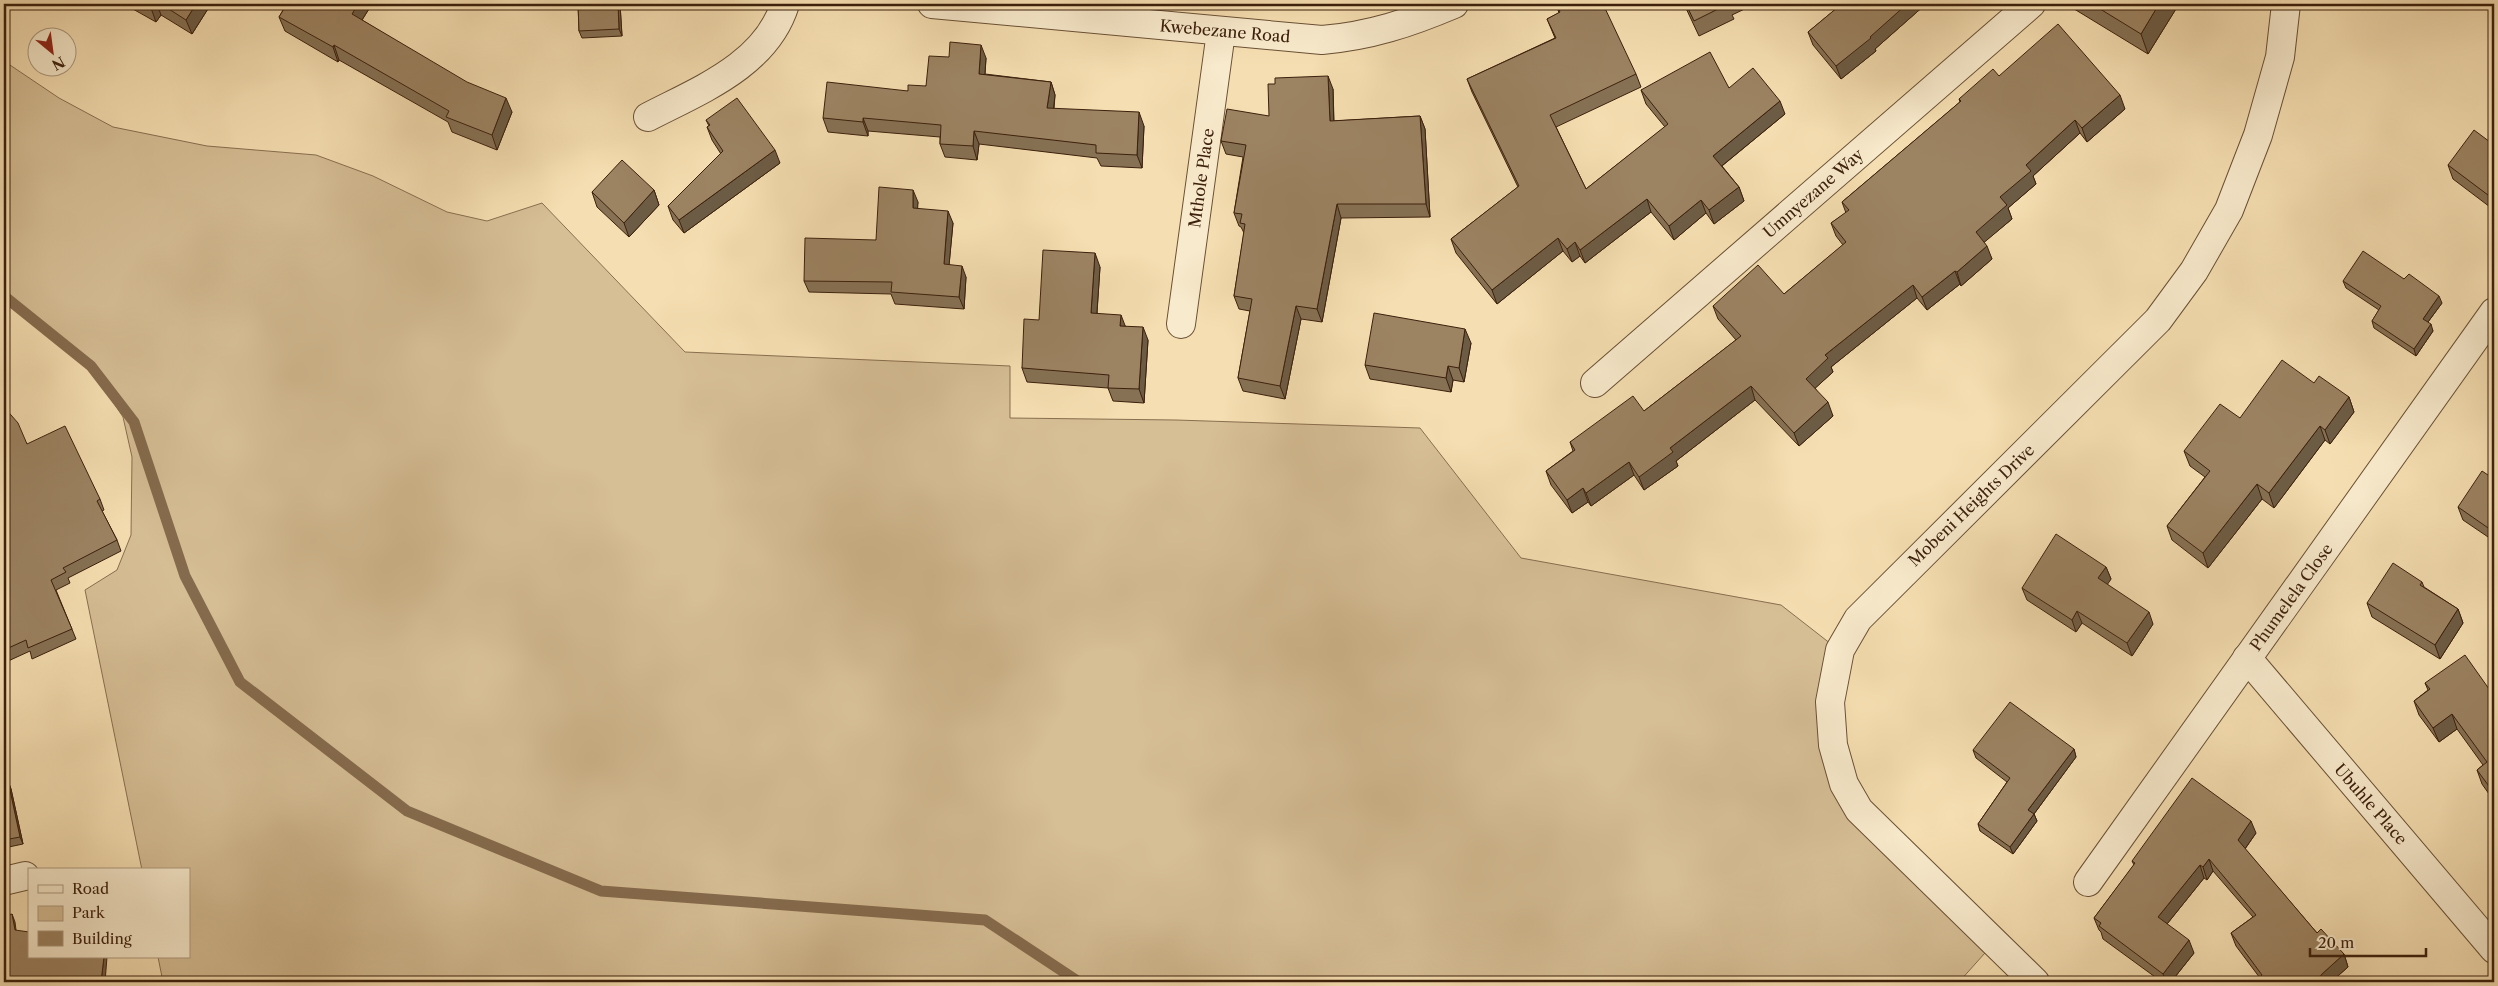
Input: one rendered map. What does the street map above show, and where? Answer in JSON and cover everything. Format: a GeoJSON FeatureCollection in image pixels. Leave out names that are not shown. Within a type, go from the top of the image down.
{"type":"FeatureCollection","features":[{"type":"Feature","properties":{"kind":"street"},"geometry":{"type":"LineString","coordinates":[[648,117],[732,73],[762,44],[781,16],[785,4]]}},
{"type":"Feature","properties":{"kind":"street","name":"Kwebezane Road"},"geometry":{"type":"LineString","coordinates":[[932,4],[1322,40],[1354,37],[1385,30],[1454,4]]}},
{"type":"Feature","properties":{"kind":"street","name":"Umnyezane Way"},"geometry":{"type":"LineString","coordinates":[[1595,383],[2031,4]]}},
{"type":"Feature","properties":{"kind":"street","name":"Mobeni Heights Drive"},"geometry":{"type":"LineString","coordinates":[[2035,982],[1859,810],[1844,784],[1833,745],[1830,702],[1840,650],[1858,619],[1901,574],[2158,320],[2194,271],[2229,210],[2258,135],[2280,57],[2286,4]]}},
{"type":"Feature","properties":{"kind":"street","name":"Mthole Place"},"geometry":{"type":"LineString","coordinates":[[1181,324],[1221,32]]}},
{"type":"Feature","properties":{"kind":"street","name":"Phumelela Close"},"geometry":{"type":"LineString","coordinates":[[2088,882],[2494,312]]}},
{"type":"Feature","properties":{"kind":"street","name":"Ubuhle Place"},"geometry":{"type":"LineString","coordinates":[[2247,658],[2494,949]]}},
{"type":"Feature","properties":{"kind":"green space"},"geometry":{"type":"Polygon","coordinates":[[[4,61],[59,98],[113,127],[207,146],[316,155],[373,176],[447,212],[487,221],[542,203],[685,352],[1010,366],[1010,418],[1176,420],[1420,428],[1521,558],[1781,605],[1840,651],[1843,784],[1993,944],[1959,982],[163,982],[158,958],[190,958],[190,868],[142,868],[85,590],[117,570],[131,535],[132,457],[123,417],[90,367],[4,299],[4,61]]]}},
{"type":"Feature","properties":{"kind":"building"},"geometry":{"type":"Polygon","coordinates":[[[144,4],[154,4],[151,8],[144,4]]]}},
{"type":"Feature","properties":{"kind":"building"},"geometry":{"type":"Polygon","coordinates":[[[161,4],[196,4],[186,20],[161,4]]]}},
{"type":"Feature","properties":{"kind":"building"},"geometry":{"type":"Polygon","coordinates":[[[287,4],[358,4],[352,14],[467,82],[506,98],[492,135],[446,117],[449,111],[334,45],[333,47],[279,17],[287,4]]]}},
{"type":"Feature","properties":{"kind":"building"},"geometry":{"type":"Polygon","coordinates":[[[578,4],[618,4],[619,29],[579,31],[578,4]]]}},
{"type":"Feature","properties":{"kind":"building"},"geometry":{"type":"Polygon","coordinates":[[[1556,4],[1603,4],[1636,74],[1550,115],[1586,189],[1668,124],[1641,90],[1710,52],[1729,88],[1753,68],[1780,101],[1713,156],[1739,187],[1709,210],[1701,200],[1669,226],[1647,199],[1580,250],[1575,242],[1567,249],[1558,238],[1492,290],[1451,239],[1519,186],[1467,79],[1556,38],[1547,19],[1560,12],[1556,4]]]}},
{"type":"Feature","properties":{"kind":"building"},"geometry":{"type":"Polygon","coordinates":[[[1686,4],[1728,4],[1694,21],[1686,4]]]}},
{"type":"Feature","properties":{"kind":"building"},"geometry":{"type":"Polygon","coordinates":[[[1837,4],[1907,4],[1871,38],[1836,66],[1808,32],[1838,7],[1837,4]]]}},
{"type":"Feature","properties":{"kind":"building"},"geometry":{"type":"Polygon","coordinates":[[[2092,4],[2159,4],[2141,34],[2092,4]]]}},
{"type":"Feature","properties":{"kind":"building"},"geometry":{"type":"Polygon","coordinates":[[[2494,4],[2494,12],[2489,8],[2494,4]]]}},
{"type":"Feature","properties":{"kind":"building"},"geometry":{"type":"Polygon","coordinates":[[[2058,24],[2120,95],[2082,128],[2075,120],[2026,165],[2031,171],[2000,197],[2007,205],[1976,232],[1987,246],[1957,272],[1955,271],[1922,297],[1913,285],[1825,355],[1828,358],[1806,379],[1828,402],[1794,433],[1751,386],[1670,448],[1673,452],[1639,477],[1629,462],[1586,493],[1583,488],[1567,500],[1546,471],[1575,450],[1570,442],[1633,396],[1644,411],[1741,336],[1713,306],[1758,265],[1784,294],[1846,242],[1831,223],[1849,210],[1842,202],[1961,101],[1959,99],[1993,69],[1999,76],[2058,24]]]}},
{"type":"Feature","properties":{"kind":"building"},"geometry":{"type":"Polygon","coordinates":[[[950,42],[981,45],[979,74],[1051,82],[1047,108],[1139,112],[1137,155],[1096,153],[1096,145],[974,131],[973,146],[940,144],[941,125],[863,118],[863,122],[823,118],[827,82],[908,91],[908,85],[926,86],[929,56],[949,57],[950,42]]]}},
{"type":"Feature","properties":{"kind":"building"},"geometry":{"type":"Polygon","coordinates":[[[1328,76],[1330,121],[1420,116],[1426,204],[1337,204],[1317,309],[1296,306],[1280,386],[1238,378],[1252,299],[1234,296],[1245,224],[1240,223],[1242,214],[1234,213],[1246,145],[1221,141],[1227,109],[1269,116],[1268,84],[1275,84],[1275,78],[1328,76]]]}},
{"type":"Feature","properties":{"kind":"building"},"geometry":{"type":"Polygon","coordinates":[[[737,98],[775,150],[679,220],[668,206],[723,151],[707,127],[710,125],[706,120],[737,98]]]}},
{"type":"Feature","properties":{"kind":"building"},"geometry":{"type":"Polygon","coordinates":[[[2474,130],[2494,145],[2494,194],[2492,198],[2448,165],[2474,130]]]}},
{"type":"Feature","properties":{"kind":"building"},"geometry":{"type":"Polygon","coordinates":[[[622,160],[654,190],[624,223],[592,192],[622,160]]]}},
{"type":"Feature","properties":{"kind":"building"},"geometry":{"type":"Polygon","coordinates":[[[879,187],[913,190],[913,208],[948,211],[944,264],[962,266],[959,297],[891,292],[892,282],[804,281],[805,238],[876,240],[879,187]]]}},
{"type":"Feature","properties":{"kind":"building"},"geometry":{"type":"Polygon","coordinates":[[[1043,250],[1095,253],[1091,313],[1121,315],[1120,326],[1143,327],[1139,389],[1108,388],[1109,375],[1022,368],[1024,319],[1039,320],[1043,250]]]}},
{"type":"Feature","properties":{"kind":"building"},"geometry":{"type":"Polygon","coordinates":[[[2363,251],[2404,279],[2409,274],[2439,296],[2423,319],[2431,324],[2414,349],[2372,321],[2381,306],[2343,281],[2363,251]]]}},
{"type":"Feature","properties":{"kind":"building"},"geometry":{"type":"Polygon","coordinates":[[[1374,313],[1465,329],[1459,368],[1448,366],[1446,378],[1365,365],[1374,313]]]}},
{"type":"Feature","properties":{"kind":"building"},"geometry":{"type":"Polygon","coordinates":[[[2282,360],[2314,383],[2319,376],[2349,397],[2325,430],[2320,426],[2269,493],[2257,484],[2203,553],[2167,526],[2210,471],[2184,451],[2220,404],[2240,418],[2282,360]]]}},
{"type":"Feature","properties":{"kind":"building"},"geometry":{"type":"Polygon","coordinates":[[[4,407],[18,423],[27,444],[65,426],[100,499],[97,501],[117,540],[63,568],[66,572],[51,580],[72,629],[28,648],[26,640],[4,650],[4,407]]]}},
{"type":"Feature","properties":{"kind":"building"},"geometry":{"type":"Polygon","coordinates":[[[2482,471],[2494,479],[2494,532],[2458,507],[2482,471]]]}},
{"type":"Feature","properties":{"kind":"building"},"geometry":{"type":"Polygon","coordinates":[[[2056,534],[2106,567],[2098,578],[2149,612],[2127,643],[2077,611],[2072,620],[2022,588],[2056,534]]]}},
{"type":"Feature","properties":{"kind":"building"},"geometry":{"type":"Polygon","coordinates":[[[2393,563],[2422,582],[2420,585],[2458,609],[2435,645],[2367,603],[2393,563]]]}},
{"type":"Feature","properties":{"kind":"building"},"geometry":{"type":"Polygon","coordinates":[[[2465,655],[2494,696],[2494,793],[2477,770],[2487,762],[2452,714],[2433,728],[2414,701],[2430,689],[2425,683],[2465,655]]]}},
{"type":"Feature","properties":{"kind":"building"},"geometry":{"type":"Polygon","coordinates":[[[2010,702],[2074,749],[2028,810],[2034,814],[2010,847],[1978,824],[2010,778],[1973,750],[2010,702]]]}},
{"type":"Feature","properties":{"kind":"building"},"geometry":{"type":"Polygon","coordinates":[[[2192,778],[2251,821],[2238,840],[2317,933],[2321,929],[2344,954],[2315,982],[2261,982],[2258,980],[2262,975],[2231,933],[2256,915],[2209,859],[2203,867],[2200,865],[2158,917],[2189,940],[2163,974],[2099,926],[2101,923],[2094,918],[2135,863],[2132,861],[2192,778]]]}},
{"type":"Feature","properties":{"kind":"building"},"geometry":{"type":"Polygon","coordinates":[[[8,781],[20,837],[4,840],[4,782],[8,781]]]}},
{"type":"Feature","properties":{"kind":"building"},"geometry":{"type":"Polygon","coordinates":[[[12,914],[15,930],[28,932],[28,958],[104,958],[101,982],[4,982],[4,916],[12,914]]]}},
{"type":"Feature","properties":{"kind":"waterway"},"geometry":{"type":"LineString","coordinates":[[4,296],[91,366],[134,422],[185,576],[240,682],[407,811],[601,891],[985,920],[1079,982]]}}]}
